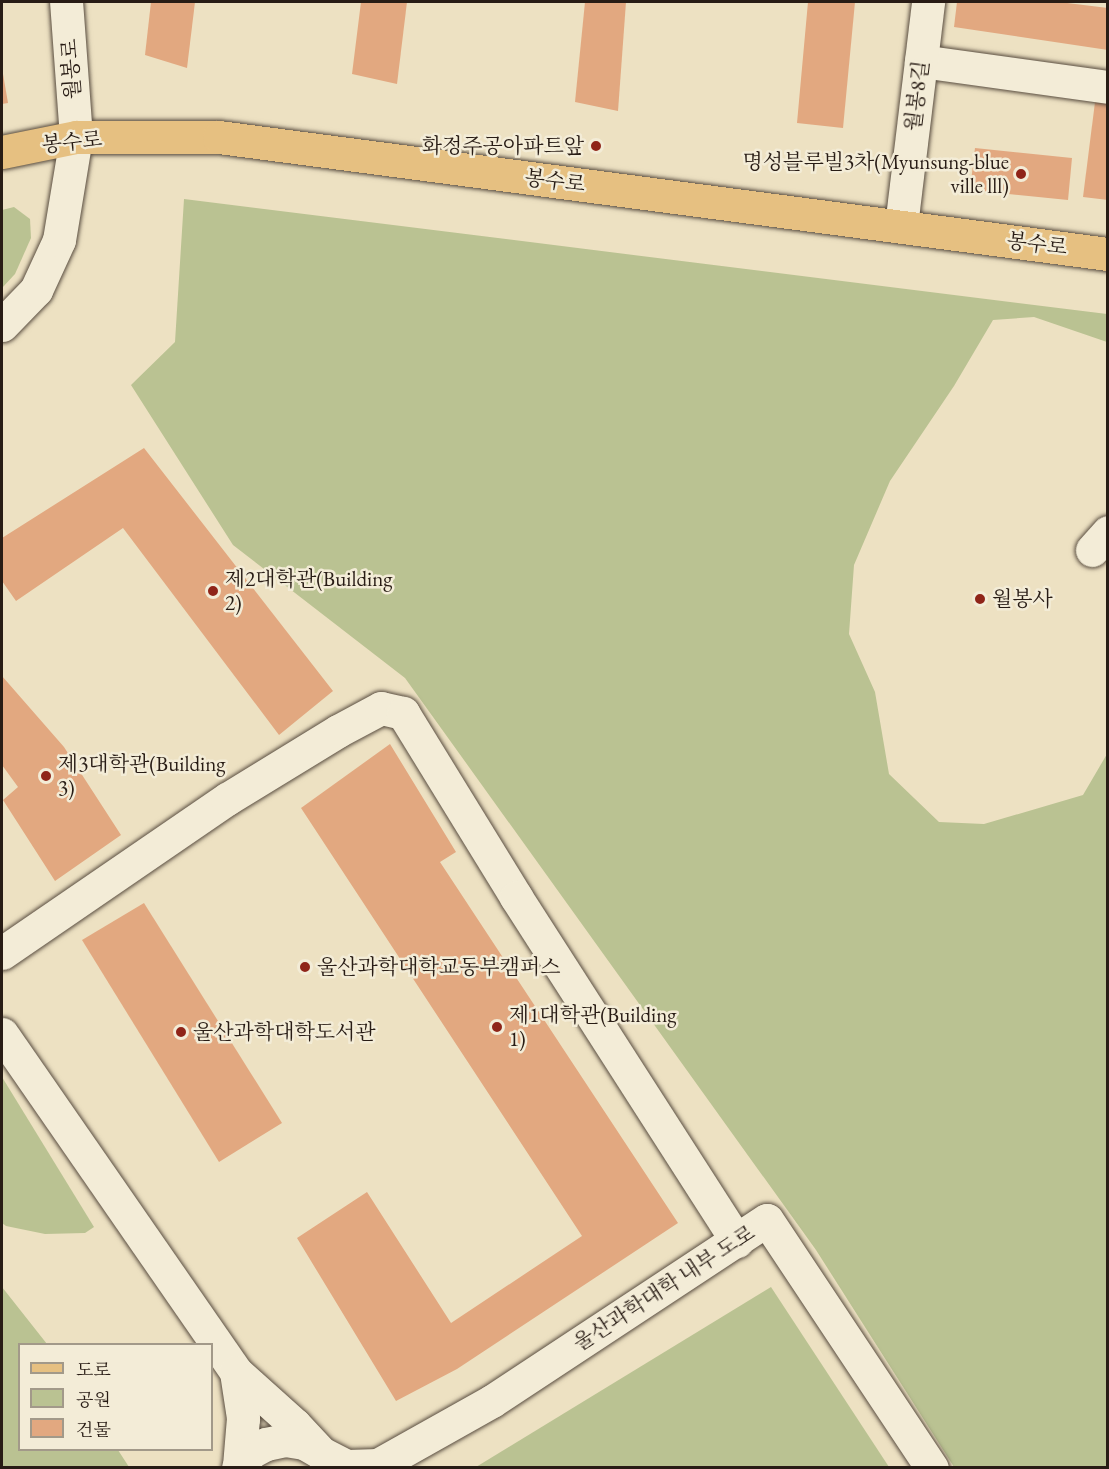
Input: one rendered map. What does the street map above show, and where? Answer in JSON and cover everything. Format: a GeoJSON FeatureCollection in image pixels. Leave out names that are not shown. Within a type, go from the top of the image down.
{"type":"FeatureCollection","features":[{"type":"Feature","properties":{"kind":"main road","name":"봉수로"},"geometry":{"type":"LineString","coordinates":[[2,153],[76,137],[219,137],[1107,254]]}},
{"type":"Feature","properties":{"kind":"street","name":"월봉로"},"geometry":{"type":"LineString","coordinates":[[2,325],[36,290],[59,240],[76,137],[66,2]]}},
{"type":"Feature","properties":{"kind":"street","name":"월봉8길"},"geometry":{"type":"LineString","coordinates":[[910,228],[921,61],[928,2]]}},
{"type":"Feature","properties":{"kind":"street"},"geometry":{"type":"LineString","coordinates":[[921,61],[1107,87]]}},
{"type":"Feature","properties":{"kind":"street"},"geometry":{"type":"LineString","coordinates":[[910,228],[931,112]]}},
{"type":"Feature","properties":{"kind":"street"},"geometry":{"type":"LineString","coordinates":[[2,953],[227,799],[338,731],[381,708],[403,713],[498,869],[736,1241]]}},
{"type":"Feature","properties":{"kind":"street"},"geometry":{"type":"LineString","coordinates":[[2,1034],[236,1372],[295,1425],[327,1460]]}},
{"type":"Feature","properties":{"kind":"street","name":"울산과학대학 내부 도로"},"geometry":{"type":"LineString","coordinates":[[376,1466],[492,1401],[767,1221],[932,1467]]}},
{"type":"Feature","properties":{"kind":"street"},"geometry":{"type":"LineString","coordinates":[[236,1372],[243,1418],[238,1466]]}},
{"type":"Feature","properties":{"kind":"street"},"geometry":{"type":"LineString","coordinates":[[238,1466],[251,1452],[266,1444],[285,1440],[304,1443],[327,1460],[347,1466],[376,1466]]}},
{"type":"Feature","properties":{"kind":"green space"},"geometry":{"type":"Polygon","coordinates":[[[184,199],[1107,314],[1107,342],[1034,317],[993,320],[954,386],[890,481],[854,565],[849,634],[875,692],[889,774],[939,822],[984,824],[1083,795],[1107,754],[1107,1467],[954,1467],[816,1250],[405,678],[233,545],[131,385],[175,342],[184,199]]]}},
{"type":"Feature","properties":{"kind":"green space"},"geometry":{"type":"Polygon","coordinates":[[[14,207],[30,219],[31,238],[15,274],[2,288],[2,210],[14,207]]]}},
{"type":"Feature","properties":{"kind":"green space"},"geometry":{"type":"Polygon","coordinates":[[[2,1077],[94,1227],[85,1233],[45,1234],[6,1226],[2,1223],[2,1077]]]}},
{"type":"Feature","properties":{"kind":"green space"},"geometry":{"type":"Polygon","coordinates":[[[2,1287],[46,1343],[18,1343],[18,1451],[119,1451],[129,1467],[2,1467],[2,1287]]]}},
{"type":"Feature","properties":{"kind":"green space"},"geometry":{"type":"Polygon","coordinates":[[[771,1287],[889,1467],[476,1467],[771,1287]]]}},
{"type":"Feature","properties":{"kind":"building"},"geometry":{"type":"Polygon","coordinates":[[[151,2],[195,2],[187,68],[145,55],[151,2]]]}},
{"type":"Feature","properties":{"kind":"building"},"geometry":{"type":"Polygon","coordinates":[[[361,2],[407,2],[397,84],[352,74],[361,2]]]}},
{"type":"Feature","properties":{"kind":"building"},"geometry":{"type":"Polygon","coordinates":[[[585,2],[626,2],[618,111],[575,102],[585,2]]]}},
{"type":"Feature","properties":{"kind":"building"},"geometry":{"type":"Polygon","coordinates":[[[808,2],[855,2],[843,128],[797,123],[808,2]]]}},
{"type":"Feature","properties":{"kind":"building"},"geometry":{"type":"Polygon","coordinates":[[[957,2],[1059,2],[1108,8],[1108,50],[954,27],[957,2]]]}},
{"type":"Feature","properties":{"kind":"building"},"geometry":{"type":"Polygon","coordinates":[[[2,68],[8,103],[2,104],[2,68]]]}},
{"type":"Feature","properties":{"kind":"building"},"geometry":{"type":"Polygon","coordinates":[[[1095,102],[1108,103],[1108,200],[1083,197],[1095,102]]]}},
{"type":"Feature","properties":{"kind":"building","name":"명성블루빌3차(Myunsung-blue ville lll)"},"geometry":{"type":"Polygon","coordinates":[[[975,148],[1072,158],[1068,200],[970,190],[975,148]]]}},
{"type":"Feature","properties":{"kind":"building","name":"제2대학관(Building 2)"},"geometry":{"type":"Polygon","coordinates":[[[144,448],[333,691],[279,735],[123,528],[16,601],[2,581],[2,538],[144,448]]]}},
{"type":"Feature","properties":{"kind":"building","name":"제3대학관(Building 3)"},"geometry":{"type":"Polygon","coordinates":[[[2,676],[64,747],[121,835],[55,881],[3,800],[18,787],[2,765],[2,676]]]}},
{"type":"Feature","properties":{"kind":"building","name":"제1대학관(Building 1)"},"geometry":{"type":"Polygon","coordinates":[[[390,744],[456,852],[440,862],[678,1223],[457,1369],[396,1401],[297,1238],[367,1192],[451,1323],[582,1236],[301,808],[390,744]]]}},
{"type":"Feature","properties":{"kind":"building","name":"울산과학대학도서관"},"geometry":{"type":"Polygon","coordinates":[[[144,903],[282,1123],[219,1162],[82,940],[144,903]]]}},
{"type":"Feature","properties":{"kind":"place","name":"화정주공아파트앞"},"geometry":{"type":"Point","coordinates":[596,146]}},
{"type":"Feature","properties":{"kind":"place","name":"명성블루빌3차(Myunsung-blue ville lll)"},"geometry":{"type":"Point","coordinates":[1021,174]}},
{"type":"Feature","properties":{"kind":"place","name":"제2대학관(Building 2)"},"geometry":{"type":"Point","coordinates":[213,591]}},
{"type":"Feature","properties":{"kind":"place","name":"월봉사"},"geometry":{"type":"Point","coordinates":[980,599]}},
{"type":"Feature","properties":{"kind":"place","name":"제3대학관(Building 3)"},"geometry":{"type":"Point","coordinates":[46,776]}},
{"type":"Feature","properties":{"kind":"place","name":"울산과학대학교동부캠퍼스"},"geometry":{"type":"Point","coordinates":[305,967]}},
{"type":"Feature","properties":{"kind":"place","name":"제1대학관(Building 1)"},"geometry":{"type":"Point","coordinates":[497,1027]}},
{"type":"Feature","properties":{"kind":"place","name":"울산과학대학도서관"},"geometry":{"type":"Point","coordinates":[181,1032]}}]}
